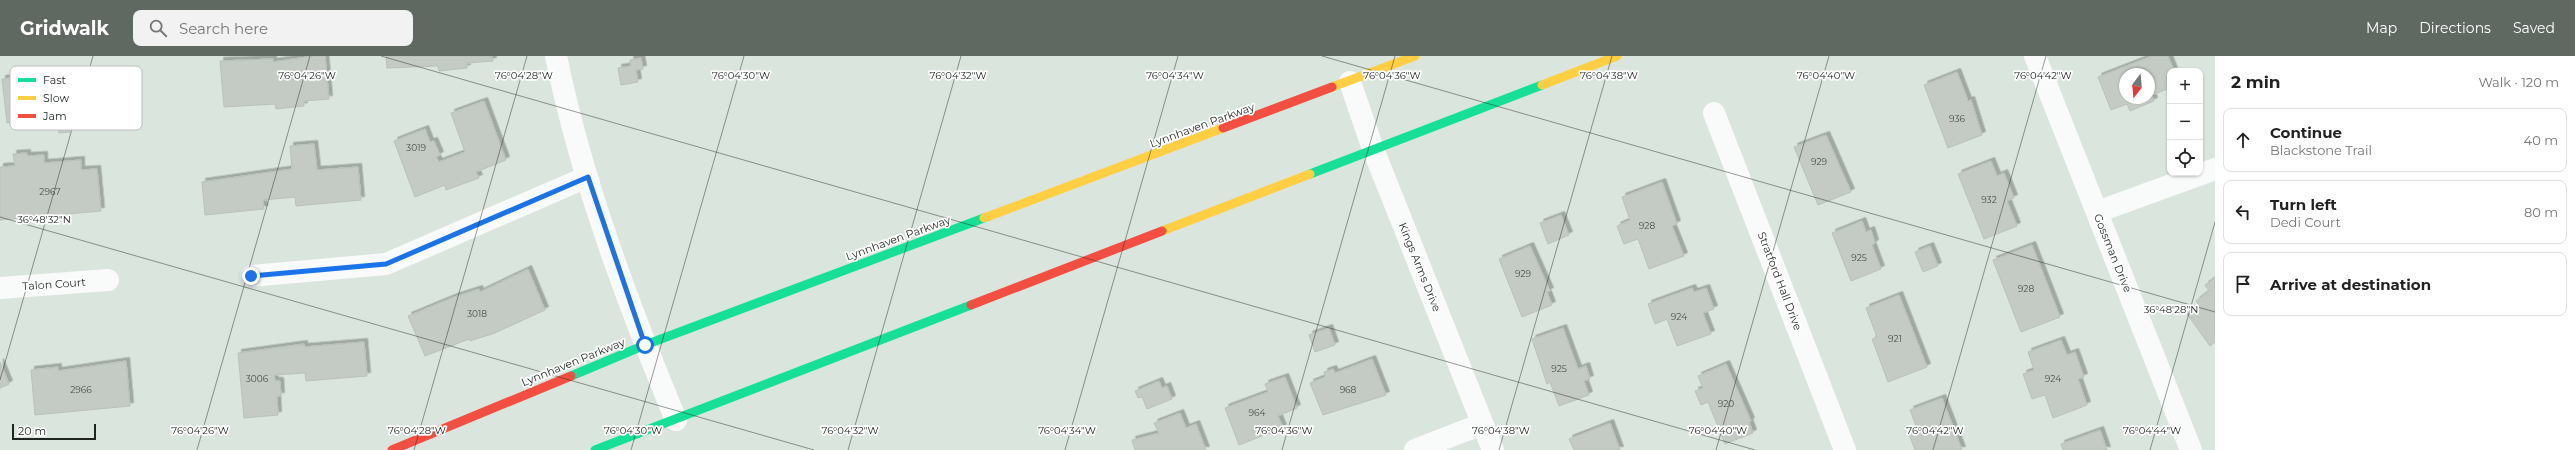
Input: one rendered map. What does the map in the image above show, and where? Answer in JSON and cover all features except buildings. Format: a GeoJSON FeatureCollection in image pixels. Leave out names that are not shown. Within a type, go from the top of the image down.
{"type":"FeatureCollection","features":[{"type":"Feature","properties":{"kind":"main road","name":"Lynnhaven Parkway"},"geometry":{"type":"LineString","coordinates":[[392,450],[645,345],[1416,56]]}},
{"type":"Feature","properties":{"kind":"main road"},"geometry":{"type":"LineString","coordinates":[[595,450],[1617,56]]}},
{"type":"Feature","properties":{"kind":"street"},"geometry":{"type":"LineString","coordinates":[[556,56],[567,112],[588,177],[645,345],[676,420]]}},
{"type":"Feature","properties":{"kind":"street","name":"Gossman Drive"},"geometry":{"type":"LineString","coordinates":[[2035,56],[2191,450]]}},
{"type":"Feature","properties":{"kind":"street","name":"Kings Arms Drive"},"geometry":{"type":"LineString","coordinates":[[1350,82],[1373,149],[1493,450]]}},
{"type":"Feature","properties":{"kind":"street","name":"Stratford Hall Drive"},"geometry":{"type":"LineString","coordinates":[[1714,113],[1845,450]]}},
{"type":"Feature","properties":{"kind":"street"},"geometry":{"type":"LineString","coordinates":[[2096,212],[2215,169]]}},
{"type":"Feature","properties":{"kind":"street"},"geometry":{"type":"LineString","coordinates":[[251,276],[386,264],[588,177]]}},
{"type":"Feature","properties":{"kind":"street","name":"Talon Court"},"geometry":{"type":"LineString","coordinates":[[0,288],[108,280]]}},
{"type":"Feature","properties":{"kind":"street"},"geometry":{"type":"LineString","coordinates":[[1415,450],[1482,424]]}},
{"type":"Feature","properties":{"kind":"traffic: fast"},"geometry":{"type":"LineString","coordinates":[[1310,174],[1542,85]]}},
{"type":"Feature","properties":{"kind":"traffic: fast"},"geometry":{"type":"LineString","coordinates":[[571,376],[645,345],[984,218]]}},
{"type":"Feature","properties":{"kind":"traffic: fast"},"geometry":{"type":"LineString","coordinates":[[595,450],[971,305]]}},
{"type":"Feature","properties":{"kind":"traffic: slow"},"geometry":{"type":"LineString","coordinates":[[1332,87],[1415,56]]}},
{"type":"Feature","properties":{"kind":"traffic: slow"},"geometry":{"type":"LineString","coordinates":[[1542,85],[1617,56]]}},
{"type":"Feature","properties":{"kind":"traffic: slow"},"geometry":{"type":"LineString","coordinates":[[984,218],[1223,128]]}},
{"type":"Feature","properties":{"kind":"traffic: slow"},"geometry":{"type":"LineString","coordinates":[[1162,231],[1310,174]]}},
{"type":"Feature","properties":{"kind":"traffic: jam"},"geometry":{"type":"LineString","coordinates":[[1223,128],[1332,87]]}},
{"type":"Feature","properties":{"kind":"traffic: jam"},"geometry":{"type":"LineString","coordinates":[[971,305],[1162,231]]}},
{"type":"Feature","properties":{"kind":"traffic: jam"},"geometry":{"type":"LineString","coordinates":[[392,450],[571,376]]}},
{"type":"Feature","properties":{"kind":"route"},"geometry":{"type":"LineString","coordinates":[[251,276],[386,264],[588,177],[645,345]]}}]}
